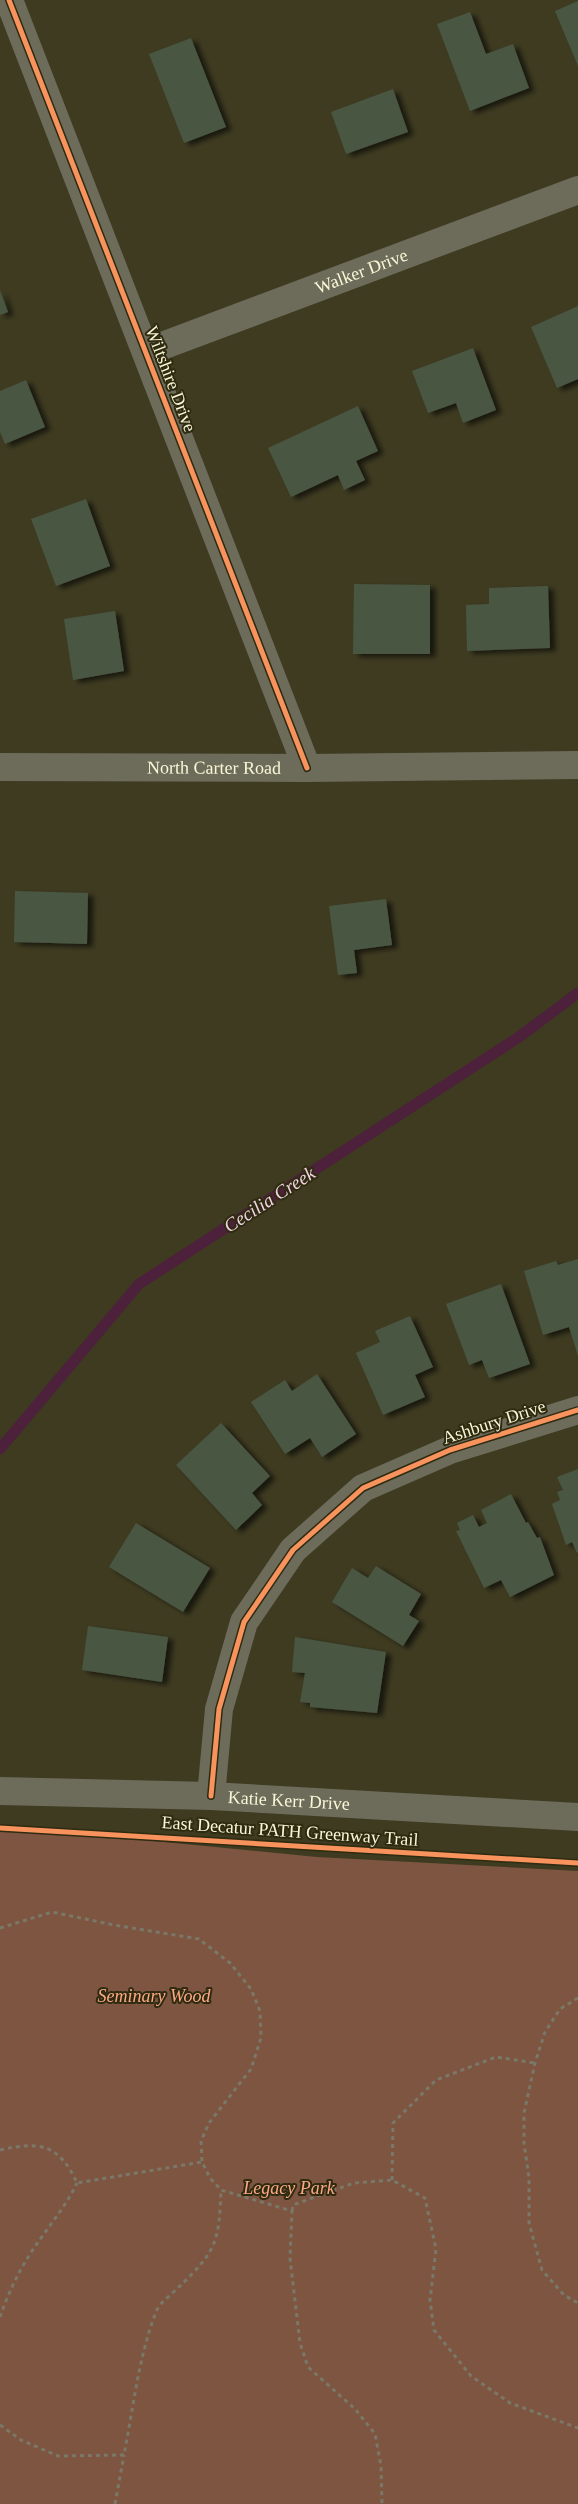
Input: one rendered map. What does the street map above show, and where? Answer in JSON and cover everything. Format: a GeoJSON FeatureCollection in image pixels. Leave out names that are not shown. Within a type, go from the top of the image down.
{"type":"FeatureCollection","features":[{"type":"Feature","properties":{"kind":"street","name":"Wiltshire Drive"},"geometry":{"type":"LineString","coordinates":[[9,0],[307,768]]}},
{"type":"Feature","properties":{"kind":"street","name":"Walker Drive"},"geometry":{"type":"LineString","coordinates":[[146,352],[578,190]]}},
{"type":"Feature","properties":{"kind":"street","name":"North Carter Road"},"geometry":{"type":"LineString","coordinates":[[0,767],[307,768],[578,765]]}},
{"type":"Feature","properties":{"kind":"street","name":"Ashbury Drive"},"geometry":{"type":"LineString","coordinates":[[211,1796],[219,1709],[244,1622],[293,1550],[364,1488],[450,1450],[578,1410]]}},
{"type":"Feature","properties":{"kind":"street","name":"Katie Kerr Drive"},"geometry":{"type":"LineString","coordinates":[[0,1791],[211,1796],[578,1817]]}},
{"type":"Feature","properties":{"kind":"path"},"geometry":{"type":"LineString","coordinates":[[0,1928],[52,1912],[114,1926],[199,1939],[230,1963],[251,1989],[260,2011],[261,2038],[251,2069],[209,2123],[201,2141],[202,2162],[210,2178],[220,2190],[292,2212]]}},
{"type":"Feature","properties":{"kind":"path"},"geometry":{"type":"LineString","coordinates":[[578,1998],[560,2009],[545,2032],[535,2063],[524,2114],[524,2143],[529,2178],[529,2223],[542,2270],[564,2295],[578,2303]]}},
{"type":"Feature","properties":{"kind":"path"},"geometry":{"type":"LineString","coordinates":[[392,2180],[392,2123],[436,2080],[496,2057],[535,2063]]}},
{"type":"Feature","properties":{"kind":"path"},"geometry":{"type":"LineString","coordinates":[[0,2150],[17,2146],[44,2146],[58,2154],[70,2167],[77,2184],[67,2204],[27,2259],[9,2292],[0,2317]]}},
{"type":"Feature","properties":{"kind":"path"},"geometry":{"type":"LineString","coordinates":[[77,2184],[202,2162]]}},
{"type":"Feature","properties":{"kind":"path"},"geometry":{"type":"LineString","coordinates":[[382,2504],[381,2466],[375,2434],[356,2409],[308,2367],[300,2343],[290,2258],[293,2205],[354,2184],[392,2180],[425,2198],[436,2249],[430,2300],[434,2330],[471,2376],[510,2403],[578,2428]]}},
{"type":"Feature","properties":{"kind":"path"},"geometry":{"type":"LineString","coordinates":[[115,2504],[119,2492],[124,2455],[145,2351],[156,2310],[200,2267],[214,2248],[219,2223],[220,2190]]}},
{"type":"Feature","properties":{"kind":"path"},"geometry":{"type":"LineString","coordinates":[[0,2425],[21,2440],[58,2456],[124,2455]]}},
{"type":"Feature","properties":{"kind":"green space","name":"Legacy Park"},"geometry":{"type":"Polygon","coordinates":[[[0,1826],[317,1857],[578,1871],[578,2504],[0,2504],[0,1826]]]}},
{"type":"Feature","properties":{"kind":"building"},"geometry":{"type":"Polygon","coordinates":[[[578,1],[578,66],[555,11],[578,1]]]}},
{"type":"Feature","properties":{"kind":"building"},"geometry":{"type":"Polygon","coordinates":[[[470,12],[486,54],[513,44],[529,88],[470,111],[437,24],[470,12]]]}},
{"type":"Feature","properties":{"kind":"building"},"geometry":{"type":"Polygon","coordinates":[[[191,38],[226,127],[184,143],[149,54],[191,38]]]}},
{"type":"Feature","properties":{"kind":"building"},"geometry":{"type":"Polygon","coordinates":[[[393,89],[408,132],[346,154],[331,112],[393,89]]]}},
{"type":"Feature","properties":{"kind":"building"},"geometry":{"type":"Polygon","coordinates":[[[0,290],[8,312],[0,315],[0,290]]]}},
{"type":"Feature","properties":{"kind":"building"},"geometry":{"type":"Polygon","coordinates":[[[578,306],[578,379],[557,388],[531,327],[578,306]]]}},
{"type":"Feature","properties":{"kind":"building"},"geometry":{"type":"Polygon","coordinates":[[[473,348],[496,410],[463,423],[456,403],[428,413],[412,371],[473,348]]]}},
{"type":"Feature","properties":{"kind":"building"},"geometry":{"type":"Polygon","coordinates":[[[26,380],[45,427],[5,444],[0,432],[0,391],[26,380]]]}},
{"type":"Feature","properties":{"kind":"building"},"geometry":{"type":"Polygon","coordinates":[[[358,406],[378,451],[356,461],[365,480],[344,490],[338,475],[291,497],[268,448],[358,406]]]}},
{"type":"Feature","properties":{"kind":"building"},"geometry":{"type":"Polygon","coordinates":[[[86,499],[110,566],[56,586],[31,519],[86,499]]]}},
{"type":"Feature","properties":{"kind":"building"},"geometry":{"type":"Polygon","coordinates":[[[354,584],[430,585],[430,654],[353,654],[354,584]]]}},
{"type":"Feature","properties":{"kind":"building"},"geometry":{"type":"Polygon","coordinates":[[[548,586],[550,648],[467,651],[466,605],[489,604],[489,588],[548,586]]]}},
{"type":"Feature","properties":{"kind":"building"},"geometry":{"type":"Polygon","coordinates":[[[115,611],[124,671],[73,680],[64,619],[115,611]]]}},
{"type":"Feature","properties":{"kind":"building"},"geometry":{"type":"Polygon","coordinates":[[[15,891],[88,893],[87,944],[14,942],[15,891]]]}},
{"type":"Feature","properties":{"kind":"building"},"geometry":{"type":"Polygon","coordinates":[[[386,899],[392,945],[354,950],[357,973],[338,975],[329,906],[386,899]]]}},
{"type":"Feature","properties":{"kind":"building"},"geometry":{"type":"Polygon","coordinates":[[[578,1259],[578,1356],[569,1327],[543,1335],[524,1271],[556,1261],[558,1265],[578,1259]]]}},
{"type":"Feature","properties":{"kind":"building"},"geometry":{"type":"Polygon","coordinates":[[[501,1284],[530,1364],[489,1378],[482,1360],[469,1365],[446,1304],[501,1284]]]}},
{"type":"Feature","properties":{"kind":"building"},"geometry":{"type":"Polygon","coordinates":[[[410,1316],[433,1367],[415,1375],[425,1397],[383,1415],[356,1353],[380,1342],[375,1331],[410,1316]]]}},
{"type":"Feature","properties":{"kind":"building"},"geometry":{"type":"Polygon","coordinates":[[[317,1374],[356,1434],[322,1457],[310,1438],[285,1454],[251,1402],[285,1380],[292,1391],[317,1374]]]}},
{"type":"Feature","properties":{"kind":"building"},"geometry":{"type":"Polygon","coordinates":[[[221,1423],[270,1476],[252,1493],[262,1505],[236,1530],[176,1465],[221,1423]]]}},
{"type":"Feature","properties":{"kind":"building"},"geometry":{"type":"Polygon","coordinates":[[[578,1469],[577,1553],[572,1542],[566,1545],[552,1504],[560,1500],[557,1492],[563,1490],[557,1477],[578,1469]]]}},
{"type":"Feature","properties":{"kind":"building"},"geometry":{"type":"Polygon","coordinates":[[[511,1494],[526,1523],[528,1522],[537,1538],[540,1537],[554,1575],[510,1597],[501,1580],[484,1588],[456,1531],[460,1530],[457,1523],[473,1515],[479,1527],[487,1523],[481,1510],[511,1494]]]}},
{"type":"Feature","properties":{"kind":"building"},"geometry":{"type":"Polygon","coordinates":[[[136,1523],[210,1568],[183,1612],[109,1567],[136,1523]]]}},
{"type":"Feature","properties":{"kind":"building"},"geometry":{"type":"Polygon","coordinates":[[[376,1566],[421,1594],[409,1615],[419,1621],[403,1646],[332,1602],[352,1568],[368,1578],[376,1566]]]}},
{"type":"Feature","properties":{"kind":"building"},"geometry":{"type":"Polygon","coordinates":[[[88,1626],[168,1637],[162,1682],[82,1670],[88,1626]]]}},
{"type":"Feature","properties":{"kind":"building"},"geometry":{"type":"Polygon","coordinates":[[[295,1637],[386,1652],[377,1713],[310,1707],[310,1703],[300,1702],[305,1673],[292,1672],[295,1637]]]}},
{"type":"Feature","properties":{"kind":"waterway","name":"Cecilia Creek"},"geometry":{"type":"LineString","coordinates":[[0,1449],[139,1284],[519,1037],[578,993]]}},
{"type":"Feature","properties":{"kind":"cycle path"},"geometry":{"type":"LineString","coordinates":[[9,0],[307,768]]}},
{"type":"Feature","properties":{"kind":"cycle path"},"geometry":{"type":"LineString","coordinates":[[211,1796],[219,1709],[244,1622],[293,1550],[363,1488],[450,1450],[578,1410]]}},
{"type":"Feature","properties":{"kind":"cycle path","name":"East Decatur PATH Greenway Trail"},"geometry":{"type":"LineString","coordinates":[[0,1828],[578,1863]]}},
{"type":"Feature","properties":{"kind":"park label","name":"Seminary Wood"},"geometry":{"type":"Point","coordinates":[154,1996]}}]}
